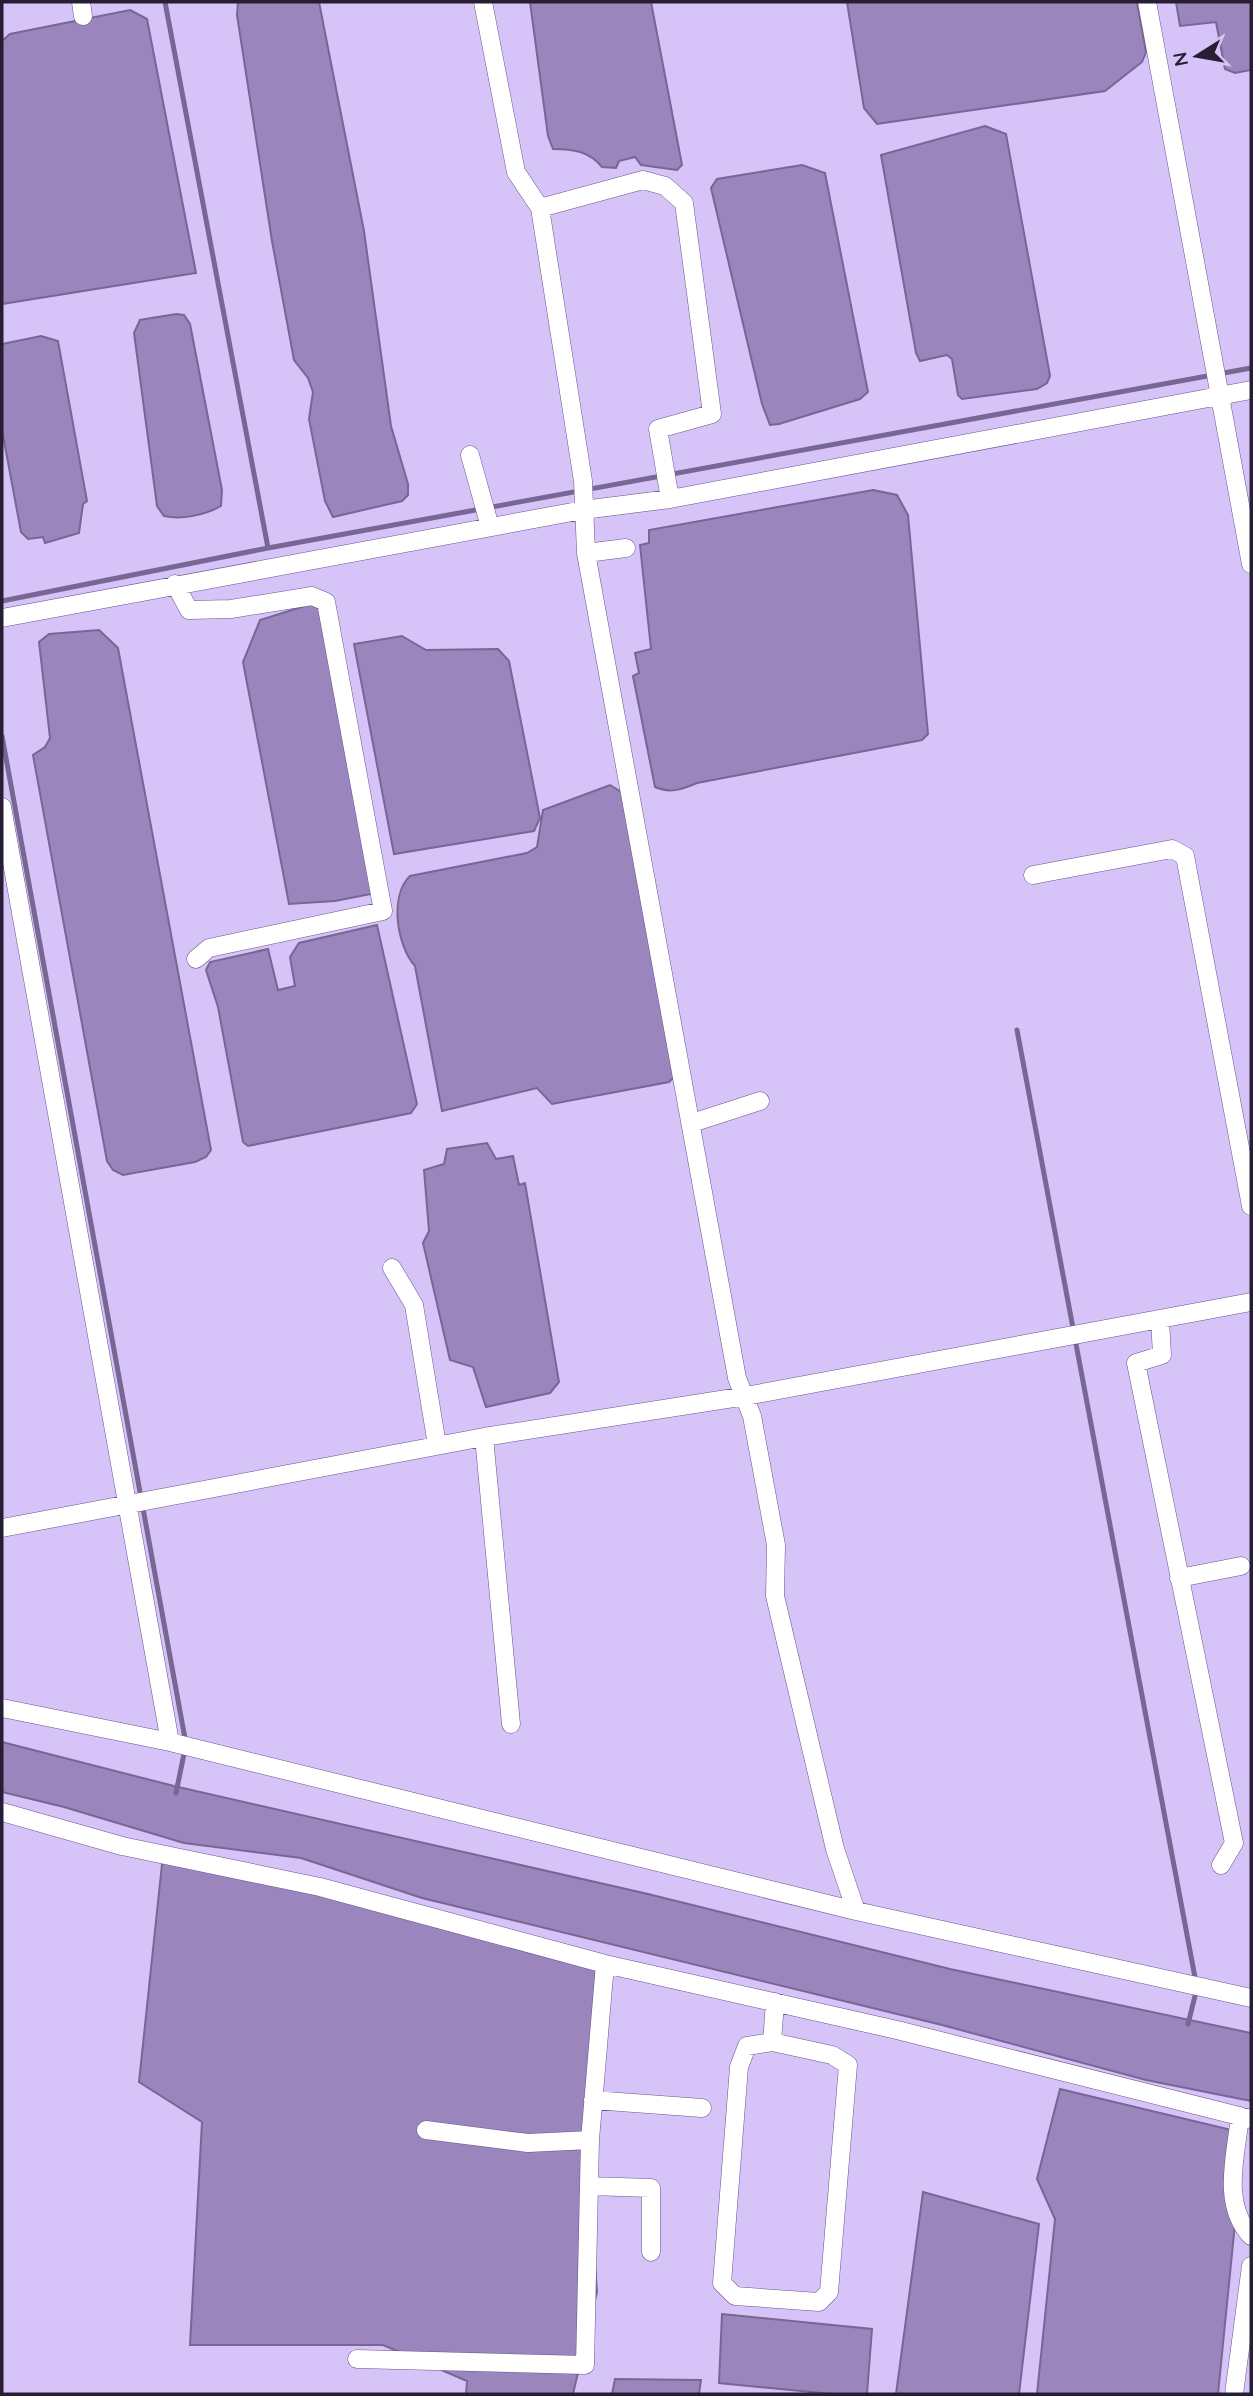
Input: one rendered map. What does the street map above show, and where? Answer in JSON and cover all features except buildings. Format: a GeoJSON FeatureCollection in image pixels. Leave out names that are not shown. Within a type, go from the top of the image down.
{"type":"FeatureCollection","features":[{"type":"Feature","properties":{"kind":"street"},"geometry":{"type":"LineString","coordinates":[[483,2],[516,172],[540,208],[583,481],[586,553],[737,1378],[746,1396],[776,1545],[775,1596],[835,1849],[856,1911]]}},
{"type":"Feature","properties":{"kind":"street"},"geometry":{"type":"LineString","coordinates":[[1147,2],[1251,565]]}},
{"type":"Feature","properties":{"kind":"street"},"geometry":{"type":"LineString","coordinates":[[540,208],[643,180],[665,186],[684,203],[712,414],[658,429],[670,499]]}},
{"type":"Feature","properties":{"kind":"street"},"geometry":{"type":"LineString","coordinates":[[2,618],[583,510],[670,499],[1251,390]]}},
{"type":"Feature","properties":{"kind":"street"},"geometry":{"type":"LineString","coordinates":[[470,455],[490,527]]}},
{"type":"Feature","properties":{"kind":"street"},"geometry":{"type":"LineString","coordinates":[[586,553],[626,548]]}},
{"type":"Feature","properties":{"kind":"street"},"geometry":{"type":"LineString","coordinates":[[176,584],[188,610],[231,609],[312,596],[326,602],[383,911],[209,948],[196,959]]}},
{"type":"Feature","properties":{"kind":"street"},"geometry":{"type":"LineString","coordinates":[[2,807],[170,1742]]}},
{"type":"Feature","properties":{"kind":"street"},"geometry":{"type":"LineString","coordinates":[[1033,875],[1172,849],[1185,856],[1251,1206]]}},
{"type":"Feature","properties":{"kind":"street"},"geometry":{"type":"LineString","coordinates":[[692,1123],[760,1101]]}},
{"type":"Feature","properties":{"kind":"street"},"geometry":{"type":"LineString","coordinates":[[392,1268],[414,1305],[437,1446]]}},
{"type":"Feature","properties":{"kind":"street"},"geometry":{"type":"LineString","coordinates":[[2,1528],[484,1437],[746,1396],[1251,1302]]}},
{"type":"Feature","properties":{"kind":"street"},"geometry":{"type":"LineString","coordinates":[[1160,1319],[1162,1355],[1136,1363],[1234,1843],[1221,1865]]}},
{"type":"Feature","properties":{"kind":"street"},"geometry":{"type":"LineString","coordinates":[[484,1437],[511,1724]]}},
{"type":"Feature","properties":{"kind":"street"},"geometry":{"type":"LineString","coordinates":[[1180,1578],[1241,1566]]}},
{"type":"Feature","properties":{"kind":"street"},"geometry":{"type":"LineString","coordinates":[[2,1708],[170,1742],[856,1911],[1251,1998]]}},
{"type":"Feature","properties":{"kind":"street"},"geometry":{"type":"LineString","coordinates":[[2,1812],[122,1846],[320,1887],[605,1964],[775,2002],[1246,2118],[1232,2200],[1242,2225],[1251,2236]]}},
{"type":"Feature","properties":{"kind":"street"},"geometry":{"type":"LineString","coordinates":[[357,2359],[585,2365],[590,2140],[605,1964]]}},
{"type":"Feature","properties":{"kind":"street"},"geometry":{"type":"LineString","coordinates":[[772,2042],[775,2002]]}},
{"type":"Feature","properties":{"kind":"street"},"geometry":{"type":"LineString","coordinates":[[772,2042],[832,2055],[848,2065],[829,2292],[818,2302],[734,2296],[722,2283],[739,2067],[747,2046],[772,2042]]}},
{"type":"Feature","properties":{"kind":"street"},"geometry":{"type":"LineString","coordinates":[[593,2100],[702,2108]]}},
{"type":"Feature","properties":{"kind":"street"},"geometry":{"type":"LineString","coordinates":[[426,2130],[528,2143],[590,2140]]}},
{"type":"Feature","properties":{"kind":"street"},"geometry":{"type":"LineString","coordinates":[[589,2186],[651,2188],[651,2252]]}},
{"type":"Feature","properties":{"kind":"street"},"geometry":{"type":"LineString","coordinates":[[1234,2389],[1251,2266]]}},
{"type":"Feature","properties":{"kind":"street"},"geometry":{"type":"LineString","coordinates":[[1234,2389],[1251,2371]]}},
{"type":"Feature","properties":{"kind":"shaded area"},"geometry":{"type":"Polygon","coordinates":[[[238,2],[319,2],[364,231],[391,426],[408,484],[408,495],[402,501],[333,517],[325,501],[309,419],[313,392],[308,378],[294,360],[272,241],[237,15],[238,2]]]}},
{"type":"Feature","properties":{"kind":"shaded area"},"geometry":{"type":"Polygon","coordinates":[[[530,2],[651,2],[682,165],[677,170],[641,165],[635,157],[619,161],[616,168],[602,167],[592,157],[580,152],[553,149],[548,136],[530,2]]]}},
{"type":"Feature","properties":{"kind":"shaded area"},"geometry":{"type":"Polygon","coordinates":[[[847,2],[1137,2],[1146,52],[1142,62],[1105,91],[877,124],[864,108],[847,2]]]}},
{"type":"Feature","properties":{"kind":"shaded area"},"geometry":{"type":"Polygon","coordinates":[[[1176,2],[1251,2],[1251,70],[1235,73],[1225,69],[1216,22],[1180,26],[1176,2]]]}},
{"type":"Feature","properties":{"kind":"shaded area"},"geometry":{"type":"Polygon","coordinates":[[[130,10],[147,19],[196,273],[2,304],[2,41],[10,34],[130,10]]]}},
{"type":"Feature","properties":{"kind":"shaded area"},"geometry":{"type":"Polygon","coordinates":[[[985,126],[1006,134],[1050,376],[1047,383],[1037,389],[962,399],[958,395],[952,359],[947,355],[920,361],[916,353],[881,155],[985,126]]]}},
{"type":"Feature","properties":{"kind":"shaded area"},"geometry":{"type":"Polygon","coordinates":[[[802,165],[825,173],[868,392],[860,399],[770,425],[762,404],[711,188],[717,179],[802,165]]]}},
{"type":"Feature","properties":{"kind":"shaded area"},"geometry":{"type":"Polygon","coordinates":[[[184,315],[190,324],[222,490],[221,506],[186,517],[164,516],[157,506],[134,333],[140,320],[184,315]]]}},
{"type":"Feature","properties":{"kind":"shaded area"},"geometry":{"type":"Polygon","coordinates":[[[41,336],[58,341],[87,501],[83,504],[79,533],[45,543],[43,537],[28,539],[21,532],[2,430],[2,344],[41,336]]]}},
{"type":"Feature","properties":{"kind":"shaded area"},"geometry":{"type":"Polygon","coordinates":[[[873,490],[897,495],[908,515],[928,734],[922,740],[697,783],[676,790],[655,787],[633,676],[639,673],[635,653],[651,649],[640,545],[649,543],[649,530],[873,490]]]}},
{"type":"Feature","properties":{"kind":"shaded area"},"geometry":{"type":"Polygon","coordinates":[[[320,601],[376,893],[335,901],[289,904],[243,662],[260,620],[320,601]]]}},
{"type":"Feature","properties":{"kind":"shaded area"},"geometry":{"type":"Polygon","coordinates":[[[99,630],[118,648],[211,1150],[206,1157],[195,1162],[123,1175],[113,1170],[107,1161],[33,755],[45,747],[50,738],[39,642],[49,634],[99,630]]]}},
{"type":"Feature","properties":{"kind":"shaded area"},"geometry":{"type":"Polygon","coordinates":[[[402,636],[426,650],[498,649],[509,661],[540,818],[534,831],[394,854],[354,644],[402,636]]]}},
{"type":"Feature","properties":{"kind":"shaded area"},"geometry":{"type":"Polygon","coordinates":[[[610,785],[626,795],[675,1076],[669,1082],[552,1104],[537,1088],[442,1111],[415,966],[400,934],[398,908],[403,885],[410,876],[527,853],[537,847],[543,810],[610,785]]]}},
{"type":"Feature","properties":{"kind":"shaded area"},"geometry":{"type":"Polygon","coordinates":[[[377,925],[417,1104],[411,1113],[248,1146],[243,1142],[218,1007],[206,970],[210,962],[268,949],[278,990],[295,986],[290,957],[299,943],[377,925]]]}},
{"type":"Feature","properties":{"kind":"shaded area"},"geometry":{"type":"Polygon","coordinates":[[[487,1143],[496,1159],[513,1156],[519,1185],[525,1183],[559,1382],[550,1393],[486,1407],[473,1367],[450,1360],[423,1243],[429,1231],[424,1170],[444,1164],[447,1149],[487,1143]]]}},
{"type":"Feature","properties":{"kind":"shaded area"},"geometry":{"type":"Polygon","coordinates":[[[2,1742],[174,1786],[648,1894],[950,1969],[1251,2033],[1251,2101],[1146,2080],[942,2025],[422,1898],[301,1858],[184,1843],[64,1807],[2,1792],[2,1742]]]}},
{"type":"Feature","properties":{"kind":"shaded area"},"geometry":{"type":"Polygon","coordinates":[[[163,1855],[613,1963],[586,2145],[597,2292],[573,2394],[466,2394],[467,2381],[383,2345],[190,2345],[202,2122],[139,2082],[163,1855]]]}},
{"type":"Feature","properties":{"kind":"shaded area"},"geometry":{"type":"Polygon","coordinates":[[[1060,2089],[1244,2133],[1218,2394],[1037,2394],[1055,2219],[1037,2179],[1060,2089]]]}},
{"type":"Feature","properties":{"kind":"shaded area"},"geometry":{"type":"Polygon","coordinates":[[[923,2192],[1039,2224],[1019,2394],[896,2394],[923,2192]]]}},
{"type":"Feature","properties":{"kind":"shaded area"},"geometry":{"type":"Polygon","coordinates":[[[722,2314],[872,2329],[867,2394],[832,2394],[719,2383],[722,2314]]]}},
{"type":"Feature","properties":{"kind":"shaded area"},"geometry":{"type":"Polygon","coordinates":[[[615,2379],[701,2380],[699,2394],[612,2394],[615,2379]]]}},
{"type":"Feature","properties":{"kind":"waterway"},"geometry":{"type":"LineString","coordinates":[[2,601],[268,548],[165,2]]}},
{"type":"Feature","properties":{"kind":"waterway"},"geometry":{"type":"LineString","coordinates":[[268,548],[1251,368]]}},
{"type":"Feature","properties":{"kind":"waterway"},"geometry":{"type":"LineString","coordinates":[[2,736],[186,1744],[176,1793]]}},
{"type":"Feature","properties":{"kind":"waterway"},"geometry":{"type":"LineString","coordinates":[[1017,1030],[1197,1988],[1188,2024]]}}]}
